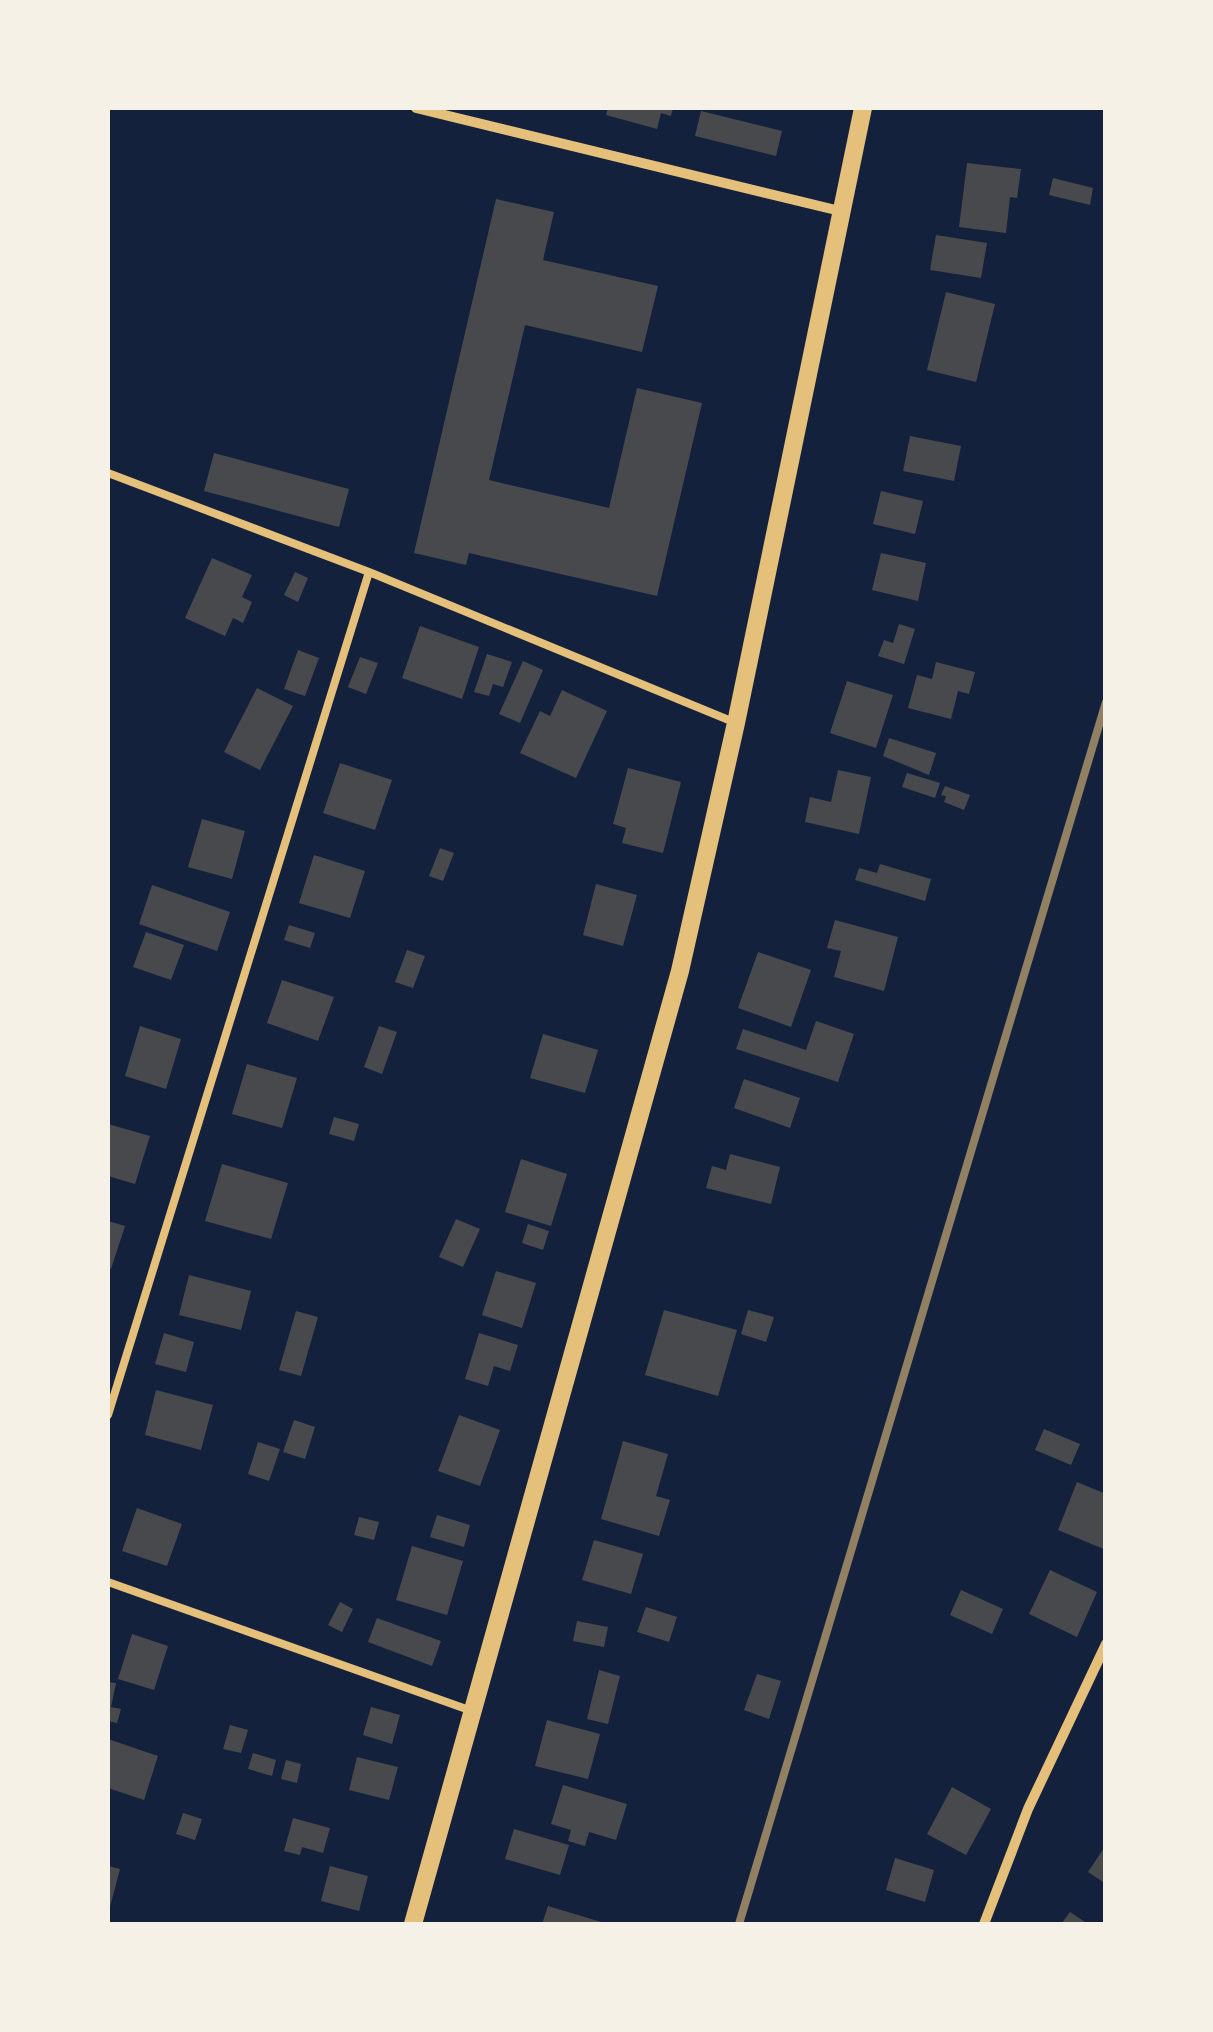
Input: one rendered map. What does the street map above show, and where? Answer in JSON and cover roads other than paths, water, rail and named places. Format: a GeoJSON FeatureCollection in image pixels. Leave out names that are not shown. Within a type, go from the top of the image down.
{"type":"FeatureCollection","features":[{"type":"Feature","properties":{"kind":"street"},"geometry":{"type":"LineString","coordinates":[[416,108],[840,211]]}},
{"type":"Feature","properties":{"kind":"street"},"geometry":{"type":"LineString","coordinates":[[412,1924],[680,971],[736,723],[863,108]]}},
{"type":"Feature","properties":{"kind":"street"},"geometry":{"type":"LineString","coordinates":[[984,1924],[1028,1809],[1106,1644]]}},
{"type":"Feature","properties":{"kind":"lane"},"geometry":{"type":"LineString","coordinates":[[108,474],[369,572],[736,723]]}},
{"type":"Feature","properties":{"kind":"lane"},"geometry":{"type":"LineString","coordinates":[[108,1414],[369,572]]}},
{"type":"Feature","properties":{"kind":"lane"},"geometry":{"type":"LineString","coordinates":[[108,1582],[472,1710]]}},
{"type":"Feature","properties":{"kind":"railway"},"geometry":{"type":"LineString","coordinates":[[739,1924],[1106,702]]}}]}
